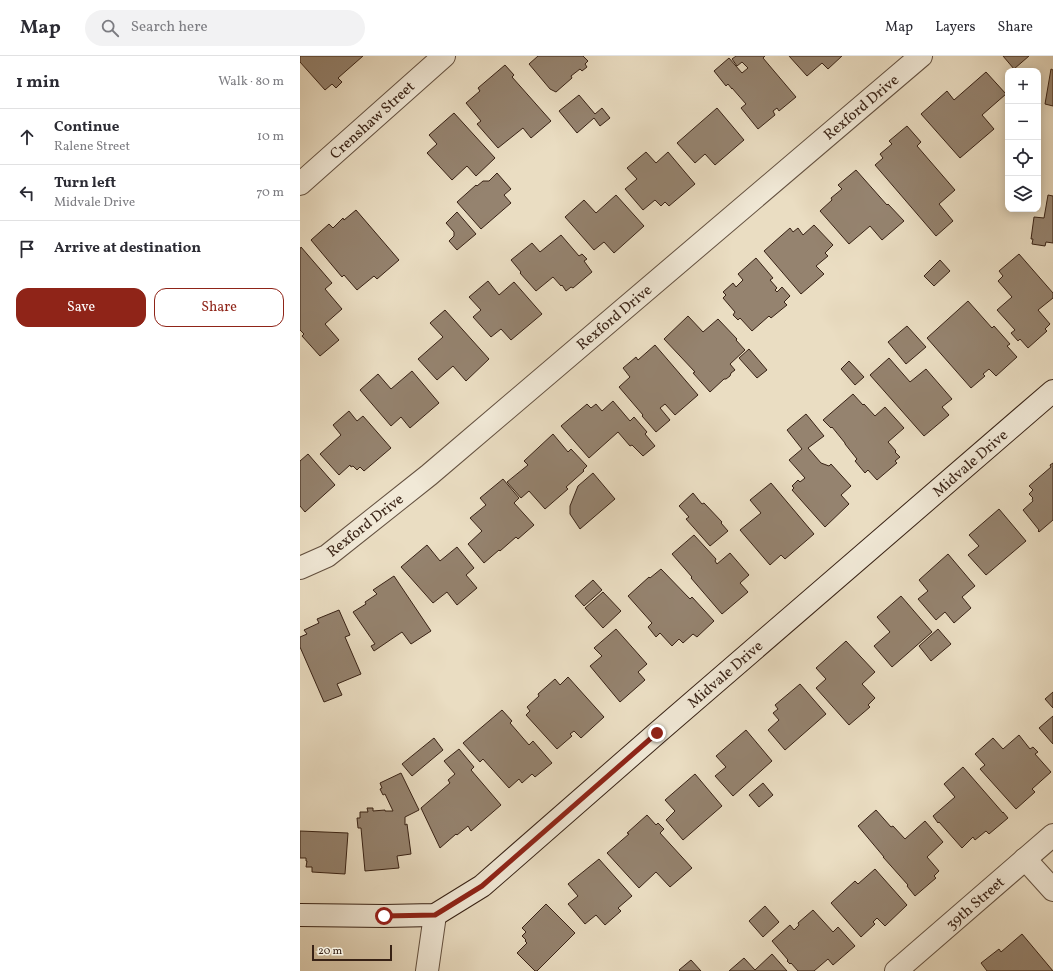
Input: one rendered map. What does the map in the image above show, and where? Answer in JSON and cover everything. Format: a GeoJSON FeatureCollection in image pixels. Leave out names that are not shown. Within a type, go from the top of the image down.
{"type":"FeatureCollection","features":[{"type":"Feature","properties":{"kind":"street","name":"Crenshaw Street"},"geometry":{"type":"LineString","coordinates":[[300,184],[444,56]]}},
{"type":"Feature","properties":{"kind":"street","name":"Rexford Drive"},"geometry":{"type":"LineString","coordinates":[[300,568],[326,556],[429,475],[921,56]]}},
{"type":"Feature","properties":{"kind":"street","name":"Midvale Drive"},"geometry":{"type":"LineString","coordinates":[[435,915],[482,886],[1053,391]]}},
{"type":"Feature","properties":{"kind":"street","name":"39th Street"},"geometry":{"type":"LineString","coordinates":[[896,971],[1053,835]]}},
{"type":"Feature","properties":{"kind":"street"},"geometry":{"type":"LineString","coordinates":[[1025,859],[1053,890]]}},
{"type":"Feature","properties":{"kind":"street"},"geometry":{"type":"LineString","coordinates":[[300,915],[435,915],[427,971]]}},
{"type":"Feature","properties":{"kind":"building"},"geometry":{"type":"Polygon","coordinates":[[[300,56],[363,56],[338,78],[342,82],[336,88],[332,84],[325,90],[300,62],[300,56]]]}},
{"type":"Feature","properties":{"kind":"building"},"geometry":{"type":"Polygon","coordinates":[[[538,56],[583,56],[588,61],[585,64],[587,67],[582,71],[580,69],[571,76],[572,78],[556,92],[550,89],[529,64],[538,56]]]}},
{"type":"Feature","properties":{"kind":"building"},"geometry":{"type":"Polygon","coordinates":[[[736,56],[765,56],[763,58],[796,97],[779,111],[777,108],[773,111],[775,115],[758,129],[741,108],[746,104],[728,84],[726,86],[714,71],[729,58],[742,73],[748,68],[742,62],[737,66],[732,59],[736,56]]]}},
{"type":"Feature","properties":{"kind":"building"},"geometry":{"type":"Polygon","coordinates":[[[789,56],[842,56],[828,69],[822,63],[807,76],[789,56]]]}},
{"type":"Feature","properties":{"kind":"building"},"geometry":{"type":"Polygon","coordinates":[[[1003,56],[1029,56],[1015,68],[1013,68],[1003,56]]]}},
{"type":"Feature","properties":{"kind":"building"},"geometry":{"type":"Polygon","coordinates":[[[505,65],[514,75],[512,77],[551,121],[531,138],[523,128],[498,148],[477,124],[481,121],[466,103],[480,91],[478,88],[505,65]]]}},
{"type":"Feature","properties":{"kind":"building"},"geometry":{"type":"Polygon","coordinates":[[[1051,69],[1053,70],[1053,106],[1045,104],[1051,69]]]}},
{"type":"Feature","properties":{"kind":"building"},"geometry":{"type":"Polygon","coordinates":[[[986,72],[1005,93],[1005,95],[982,115],[994,129],[960,158],[921,114],[947,91],[954,100],[986,72]]]}},
{"type":"Feature","properties":{"kind":"building"},"geometry":{"type":"Polygon","coordinates":[[[579,95],[595,114],[602,108],[610,118],[600,126],[594,118],[577,133],[559,111],[579,95]]]}},
{"type":"Feature","properties":{"kind":"building"},"geometry":{"type":"Polygon","coordinates":[[[717,108],[744,140],[715,165],[705,154],[695,163],[677,143],[717,108]]]}},
{"type":"Feature","properties":{"kind":"building"},"geometry":{"type":"Polygon","coordinates":[[[454,113],[495,158],[476,176],[467,166],[452,180],[427,153],[437,144],[429,135],[454,113]]]}},
{"type":"Feature","properties":{"kind":"building"},"geometry":{"type":"Polygon","coordinates":[[[907,126],[921,142],[917,146],[955,190],[939,204],[953,221],[936,236],[875,165],[883,158],[880,154],[892,144],[889,141],[907,126]]]}},
{"type":"Feature","properties":{"kind":"building"},"geometry":{"type":"Polygon","coordinates":[[[646,152],[656,163],[668,152],[695,184],[669,206],[665,202],[661,206],[655,200],[643,210],[625,189],[637,179],[627,168],[646,152]]]}},
{"type":"Feature","properties":{"kind":"building"},"geometry":{"type":"Polygon","coordinates":[[[856,170],[887,205],[888,204],[904,221],[882,240],[870,226],[849,244],[820,211],[832,200],[831,198],[842,189],[838,185],[856,170]]]}},
{"type":"Feature","properties":{"kind":"building"},"geometry":{"type":"Polygon","coordinates":[[[497,173],[511,189],[504,195],[511,203],[481,229],[457,202],[476,185],[477,186],[483,181],[489,181],[497,173]]]}},
{"type":"Feature","properties":{"kind":"building"},"geometry":{"type":"Polygon","coordinates":[[[616,195],[644,226],[614,253],[604,242],[594,250],[565,217],[584,200],[596,213],[616,195]]]}},
{"type":"Feature","properties":{"kind":"building"},"geometry":{"type":"Polygon","coordinates":[[[1048,195],[1053,196],[1053,243],[1046,242],[1045,246],[1032,244],[1033,239],[1031,239],[1034,217],[1044,218],[1048,195]]]}},
{"type":"Feature","properties":{"kind":"building"},"geometry":{"type":"Polygon","coordinates":[[[356,210],[399,260],[377,279],[374,276],[357,290],[344,275],[342,277],[311,240],[329,224],[333,228],[343,218],[344,220],[356,210]]]}},
{"type":"Feature","properties":{"kind":"building"},"geometry":{"type":"Polygon","coordinates":[[[457,212],[476,234],[457,250],[449,241],[454,236],[454,232],[446,223],[457,212]]]}},
{"type":"Feature","properties":{"kind":"building"},"geometry":{"type":"Polygon","coordinates":[[[814,225],[833,245],[825,253],[828,256],[816,266],[824,274],[801,294],[764,251],[790,228],[793,232],[798,228],[803,235],[814,225]]]}},
{"type":"Feature","properties":{"kind":"building"},"geometry":{"type":"Polygon","coordinates":[[[561,235],[579,256],[582,254],[587,259],[584,261],[592,272],[573,288],[571,287],[566,291],[553,277],[536,291],[511,260],[532,243],[540,252],[561,235]]]}},
{"type":"Feature","properties":{"kind":"building"},"geometry":{"type":"Polygon","coordinates":[[[301,247],[332,283],[325,289],[342,309],[325,324],[339,340],[320,356],[302,336],[304,334],[300,330],[301,247]]]}},
{"type":"Feature","properties":{"kind":"building"},"geometry":{"type":"Polygon","coordinates":[[[1019,254],[1053,293],[1053,298],[1038,310],[1050,324],[1045,329],[1047,331],[1028,348],[1020,339],[1018,341],[1011,333],[1015,330],[997,310],[1012,297],[998,281],[1003,276],[999,271],[1019,254]]]}},
{"type":"Feature","properties":{"kind":"building"},"geometry":{"type":"Polygon","coordinates":[[[756,258],[773,278],[770,280],[777,288],[775,290],[777,292],[782,287],[790,296],[784,302],[787,305],[771,318],[769,316],[752,331],[740,318],[738,320],[733,315],[735,312],[723,298],[726,295],[723,292],[733,283],[736,287],[743,280],[738,274],[756,258]]]}},
{"type":"Feature","properties":{"kind":"building"},"geometry":{"type":"Polygon","coordinates":[[[940,260],[950,271],[934,286],[924,276],[940,260]]]}},
{"type":"Feature","properties":{"kind":"building"},"geometry":{"type":"Polygon","coordinates":[[[488,281],[499,295],[514,282],[542,314],[511,340],[501,329],[491,337],[473,317],[481,310],[469,297],[488,281]]]}},
{"type":"Feature","properties":{"kind":"building"},"geometry":{"type":"Polygon","coordinates":[[[968,301],[992,328],[994,326],[1010,344],[1007,346],[1017,357],[996,376],[989,369],[983,374],[985,376],[971,388],[927,338],[968,301]]]}},
{"type":"Feature","properties":{"kind":"building"},"geometry":{"type":"Polygon","coordinates":[[[445,310],[489,359],[466,381],[453,366],[437,380],[418,359],[443,337],[430,323],[445,310]]]}},
{"type":"Feature","properties":{"kind":"building"},"geometry":{"type":"Polygon","coordinates":[[[688,316],[703,332],[718,319],[745,350],[730,364],[735,370],[730,376],[724,379],[710,392],[693,373],[695,372],[664,339],[688,316]]]}},
{"type":"Feature","properties":{"kind":"building"},"geometry":{"type":"Polygon","coordinates":[[[907,326],[926,347],[906,364],[888,342],[907,326]]]}},
{"type":"Feature","properties":{"kind":"building"},"geometry":{"type":"Polygon","coordinates":[[[655,345],[698,395],[675,415],[665,404],[660,408],[670,420],[656,432],[619,387],[630,377],[623,368],[636,357],[638,360],[655,345]]]}},
{"type":"Feature","properties":{"kind":"building"},"geometry":{"type":"Polygon","coordinates":[[[749,349],[767,370],[757,378],[739,358],[749,349]]]}},
{"type":"Feature","properties":{"kind":"building"},"geometry":{"type":"Polygon","coordinates":[[[889,358],[910,382],[926,369],[952,399],[942,407],[949,415],[924,436],[870,375],[889,358]]]}},
{"type":"Feature","properties":{"kind":"building"},"geometry":{"type":"Polygon","coordinates":[[[849,361],[864,377],[855,385],[841,369],[849,361]]]}},
{"type":"Feature","properties":{"kind":"building"},"geometry":{"type":"Polygon","coordinates":[[[412,371],[439,403],[410,428],[401,417],[391,426],[360,390],[378,374],[391,389],[412,371]]]}},
{"type":"Feature","properties":{"kind":"building"},"geometry":{"type":"Polygon","coordinates":[[[853,394],[875,416],[885,407],[904,428],[888,442],[900,457],[895,461],[897,463],[877,480],[868,470],[865,473],[855,461],[857,459],[845,443],[832,427],[831,428],[823,420],[853,394]]]}},
{"type":"Feature","properties":{"kind":"building"},"geometry":{"type":"Polygon","coordinates":[[[613,401],[630,421],[634,417],[647,432],[645,434],[655,446],[643,456],[632,445],[630,446],[618,432],[589,458],[561,426],[587,404],[591,408],[596,404],[602,411],[613,401]]]}},
{"type":"Feature","properties":{"kind":"building"},"geometry":{"type":"Polygon","coordinates":[[[349,411],[357,421],[363,416],[391,448],[364,471],[360,467],[357,470],[350,465],[339,475],[320,454],[341,435],[333,425],[349,411]]]}},
{"type":"Feature","properties":{"kind":"building"},"geometry":{"type":"Polygon","coordinates":[[[806,414],[824,436],[808,448],[821,463],[829,466],[831,464],[851,486],[841,495],[849,504],[825,527],[792,490],[794,488],[792,486],[798,480],[800,482],[805,478],[789,460],[802,449],[787,430],[806,414]]]}},
{"type":"Feature","properties":{"kind":"building"},"geometry":{"type":"Polygon","coordinates":[[[553,434],[568,452],[571,449],[587,466],[583,470],[584,471],[566,487],[568,489],[545,509],[529,491],[521,498],[507,482],[528,465],[524,461],[553,434]]]}},
{"type":"Feature","properties":{"kind":"building"},"geometry":{"type":"Polygon","coordinates":[[[308,454],[335,485],[305,512],[300,506],[300,461],[308,454]]]}},
{"type":"Feature","properties":{"kind":"building"},"geometry":{"type":"Polygon","coordinates":[[[1053,463],[1053,520],[1039,532],[1023,510],[1033,501],[1033,498],[1029,494],[1033,490],[1029,486],[1051,467],[1050,465],[1053,463]]]}},
{"type":"Feature","properties":{"kind":"building"},"geometry":{"type":"Polygon","coordinates":[[[593,473],[615,499],[580,529],[570,514],[570,506],[578,486],[593,473]]]}},
{"type":"Feature","properties":{"kind":"building"},"geometry":{"type":"Polygon","coordinates":[[[503,479],[519,498],[514,503],[534,525],[518,539],[516,537],[484,563],[468,544],[482,531],[470,518],[486,505],[480,498],[503,479]]]}},
{"type":"Feature","properties":{"kind":"building"},"geometry":{"type":"Polygon","coordinates":[[[771,483],[814,534],[785,559],[781,555],[770,565],[740,530],[761,513],[750,500],[771,483]]]}},
{"type":"Feature","properties":{"kind":"building"},"geometry":{"type":"Polygon","coordinates":[[[693,493],[702,504],[704,503],[722,522],[721,523],[728,531],[710,546],[686,519],[689,517],[679,506],[693,493]]]}},
{"type":"Feature","properties":{"kind":"building"},"geometry":{"type":"Polygon","coordinates":[[[999,509],[1026,541],[986,575],[968,555],[979,546],[969,535],[999,509]]]}},
{"type":"Feature","properties":{"kind":"building"},"geometry":{"type":"Polygon","coordinates":[[[694,535],[716,559],[715,561],[717,564],[730,553],[749,575],[740,583],[748,592],[722,614],[672,554],[694,535]]]}},
{"type":"Feature","properties":{"kind":"building"},"geometry":{"type":"Polygon","coordinates":[[[427,545],[440,561],[457,547],[474,568],[466,575],[477,588],[457,605],[447,592],[433,603],[401,567],[427,545]]]}},
{"type":"Feature","properties":{"kind":"building"},"geometry":{"type":"Polygon","coordinates":[[[948,554],[975,586],[962,597],[971,608],[954,623],[945,612],[936,620],[918,599],[928,591],[919,580],[948,554]]]}},
{"type":"Feature","properties":{"kind":"building"},"geometry":{"type":"Polygon","coordinates":[[[661,569],[690,599],[692,597],[714,621],[697,637],[693,634],[683,643],[679,639],[672,646],[660,633],[656,637],[648,627],[652,623],[628,596],[649,577],[650,578],[661,569]]]}},
{"type":"Feature","properties":{"kind":"building"},"geometry":{"type":"Polygon","coordinates":[[[394,576],[431,631],[411,644],[402,632],[374,651],[371,646],[375,644],[353,612],[366,604],[365,602],[377,594],[373,590],[394,576]]]}},
{"type":"Feature","properties":{"kind":"building"},"geometry":{"type":"Polygon","coordinates":[[[593,580],[602,590],[584,606],[575,596],[593,580]]]}},
{"type":"Feature","properties":{"kind":"building"},"geometry":{"type":"Polygon","coordinates":[[[603,592],[621,611],[603,628],[585,608],[603,592]]]}},
{"type":"Feature","properties":{"kind":"building"},"geometry":{"type":"Polygon","coordinates":[[[901,596],[932,632],[892,667],[874,646],[890,632],[877,617],[901,596]]]}},
{"type":"Feature","properties":{"kind":"building"},"geometry":{"type":"Polygon","coordinates":[[[339,610],[350,635],[345,637],[361,674],[337,684],[342,695],[324,702],[300,647],[300,637],[307,634],[304,630],[319,623],[317,619],[339,610]]]}},
{"type":"Feature","properties":{"kind":"building"},"geometry":{"type":"Polygon","coordinates":[[[616,629],[647,664],[638,672],[645,680],[620,702],[590,666],[602,656],[594,648],[616,629]]]}},
{"type":"Feature","properties":{"kind":"building"},"geometry":{"type":"Polygon","coordinates":[[[938,629],[951,644],[931,661],[919,646],[938,629]]]}},
{"type":"Feature","properties":{"kind":"building"},"geometry":{"type":"Polygon","coordinates":[[[846,641],[875,672],[862,684],[875,698],[868,705],[870,707],[849,725],[816,688],[826,679],[816,668],[846,641]]]}},
{"type":"Feature","properties":{"kind":"building"},"geometry":{"type":"Polygon","coordinates":[[[568,677],[604,717],[581,738],[574,731],[570,734],[572,736],[557,749],[526,715],[530,711],[527,707],[539,696],[538,694],[555,679],[560,685],[568,677]]]}},
{"type":"Feature","properties":{"kind":"building"},"geometry":{"type":"Polygon","coordinates":[[[800,684],[826,714],[785,750],[768,730],[779,720],[773,713],[778,709],[775,705],[800,684]]]}},
{"type":"Feature","properties":{"kind":"building"},"geometry":{"type":"Polygon","coordinates":[[[1053,692],[1053,708],[1045,699],[1053,692]]]}},
{"type":"Feature","properties":{"kind":"building"},"geometry":{"type":"Polygon","coordinates":[[[502,710],[512,721],[510,723],[529,745],[533,741],[552,763],[535,777],[532,774],[522,783],[519,779],[509,788],[483,759],[480,762],[463,743],[502,710]]]}},
{"type":"Feature","properties":{"kind":"building"},"geometry":{"type":"Polygon","coordinates":[[[1053,716],[1053,744],[1039,728],[1053,716]]]}},
{"type":"Feature","properties":{"kind":"building"},"geometry":{"type":"Polygon","coordinates":[[[746,730],[772,761],[733,796],[715,776],[726,767],[716,756],[746,730]]]}},
{"type":"Feature","properties":{"kind":"building"},"geometry":{"type":"Polygon","coordinates":[[[1019,735],[1030,749],[1033,747],[1038,752],[1035,754],[1051,772],[1032,789],[1035,792],[1016,809],[980,769],[985,765],[975,754],[993,738],[1003,749],[1019,735]]]}},
{"type":"Feature","properties":{"kind":"building"},"geometry":{"type":"Polygon","coordinates":[[[434,738],[443,750],[412,776],[402,764],[434,738]]]}},
{"type":"Feature","properties":{"kind":"building"},"geometry":{"type":"Polygon","coordinates":[[[459,749],[474,767],[471,770],[501,805],[471,831],[468,826],[440,848],[421,808],[450,783],[448,780],[455,774],[444,761],[459,749]]]}},
{"type":"Feature","properties":{"kind":"building"},"geometry":{"type":"Polygon","coordinates":[[[963,767],[1008,818],[989,834],[986,831],[975,840],[973,837],[962,848],[933,816],[955,797],[944,784],[963,767]]]}},
{"type":"Feature","properties":{"kind":"building"},"geometry":{"type":"Polygon","coordinates":[[[401,773],[419,810],[405,817],[405,825],[407,824],[411,854],[397,856],[399,868],[365,871],[361,828],[358,828],[357,818],[360,818],[360,812],[368,812],[367,808],[373,808],[373,811],[393,811],[385,794],[383,795],[380,789],[382,788],[380,783],[401,773]]]}},
{"type":"Feature","properties":{"kind":"building"},"geometry":{"type":"Polygon","coordinates":[[[695,774],[722,806],[683,840],[666,820],[675,811],[665,800],[695,774]]]}},
{"type":"Feature","properties":{"kind":"building"},"geometry":{"type":"Polygon","coordinates":[[[763,783],[773,795],[759,807],[749,795],[763,783]]]}},
{"type":"Feature","properties":{"kind":"building"},"geometry":{"type":"Polygon","coordinates":[[[876,810],[891,827],[893,826],[905,839],[925,821],[943,842],[927,857],[939,871],[934,876],[936,878],[915,896],[907,886],[908,885],[858,826],[876,810]]]}},
{"type":"Feature","properties":{"kind":"building"},"geometry":{"type":"Polygon","coordinates":[[[647,815],[656,825],[658,823],[664,829],[660,833],[692,868],[670,887],[656,872],[639,888],[607,853],[629,834],[627,833],[647,815]]]}},
{"type":"Feature","properties":{"kind":"building"},"geometry":{"type":"Polygon","coordinates":[[[300,831],[348,833],[345,874],[312,872],[312,867],[306,867],[306,858],[300,858],[300,831]]]}},
{"type":"Feature","properties":{"kind":"building"},"geometry":{"type":"Polygon","coordinates":[[[599,859],[632,896],[618,908],[621,911],[605,925],[596,915],[585,924],[568,904],[578,896],[568,884],[599,859]]]}},
{"type":"Feature","properties":{"kind":"building"},"geometry":{"type":"Polygon","coordinates":[[[875,869],[907,905],[885,926],[877,918],[873,922],[875,924],[861,937],[831,903],[855,881],[858,884],[875,869]]]}},
{"type":"Feature","properties":{"kind":"building"},"geometry":{"type":"Polygon","coordinates":[[[546,904],[575,933],[537,971],[535,971],[517,953],[527,943],[522,936],[526,932],[522,928],[546,904]]]}},
{"type":"Feature","properties":{"kind":"building"},"geometry":{"type":"Polygon","coordinates":[[[765,906],[779,922],[763,937],[749,921],[765,906]]]}},
{"type":"Feature","properties":{"kind":"building"},"geometry":{"type":"Polygon","coordinates":[[[813,910],[833,932],[838,927],[855,946],[833,965],[828,959],[814,971],[798,971],[791,963],[790,964],[787,961],[788,960],[772,941],[790,925],[794,930],[799,925],[798,923],[813,910]]]}},
{"type":"Feature","properties":{"kind":"building"},"geometry":{"type":"Polygon","coordinates":[[[1022,934],[1053,971],[987,971],[981,963],[999,949],[1001,952],[1022,934]]]}},
{"type":"Feature","properties":{"kind":"building"},"geometry":{"type":"Polygon","coordinates":[[[772,954],[787,971],[729,971],[744,958],[755,970],[772,954]]]}},
{"type":"Feature","properties":{"kind":"building"},"geometry":{"type":"Polygon","coordinates":[[[691,960],[701,971],[679,970],[691,960]]]}},
{"type":"Feature","properties":{"kind":"route"},"geometry":{"type":"LineString","coordinates":[[384,916],[435,915],[482,886],[657,733]]}}]}
